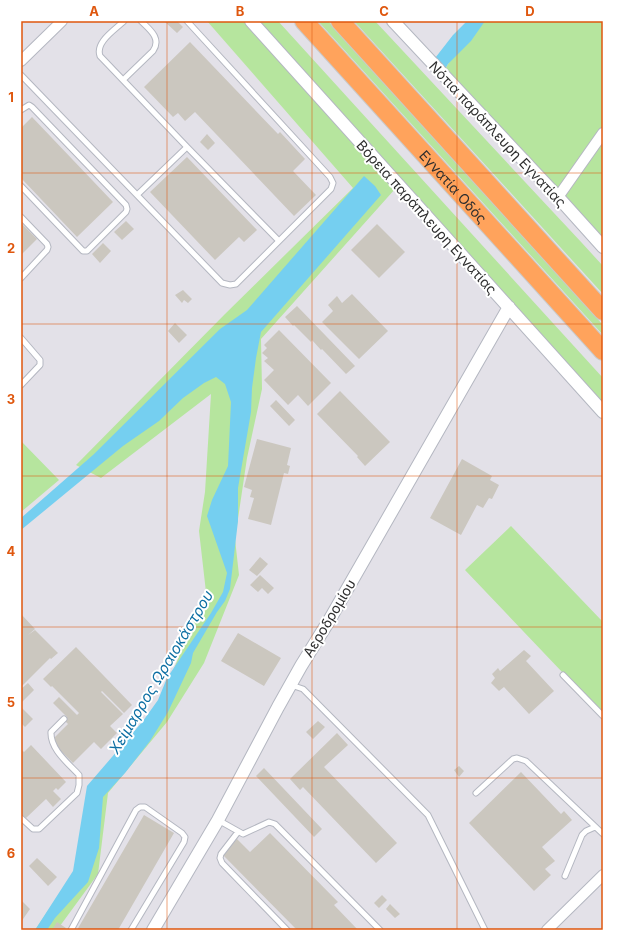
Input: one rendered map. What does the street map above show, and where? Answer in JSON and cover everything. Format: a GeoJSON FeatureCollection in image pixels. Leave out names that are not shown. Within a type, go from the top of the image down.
{"type":"FeatureCollection","features":[{"type":"Feature","properties":{"kind":"highway","name":"Εγνατία Οδός"},"geometry":{"type":"LineString","coordinates":[[304,21],[603,351]]}},
{"type":"Feature","properties":{"kind":"highway","name":"Εγνατία Οδός"},"geometry":{"type":"LineString","coordinates":[[340,21],[603,311]]}},
{"type":"Feature","properties":{"kind":"street"},"geometry":{"type":"LineString","coordinates":[[21,61],[62,21]]}},
{"type":"Feature","properties":{"kind":"street","name":"Βόρεια παράπλευρη Εγνατίας"},"geometry":{"type":"LineString","coordinates":[[251,21],[603,412]]}},
{"type":"Feature","properties":{"kind":"street","name":"Νότια παράπλευρη Εγνατίας"},"geometry":{"type":"LineString","coordinates":[[392,21],[558,197],[603,247]]}},
{"type":"Feature","properties":{"kind":"street"},"geometry":{"type":"LineString","coordinates":[[558,197],[603,133]]}},
{"type":"Feature","properties":{"kind":"street","name":"Αεροδρομίου"},"geometry":{"type":"LineString","coordinates":[[153,930],[218,820],[291,685],[509,307]]}},
{"type":"Feature","properties":{"kind":"street"},"geometry":{"type":"LineString","coordinates":[[547,930],[603,875]]}},
{"type":"Feature","properties":{"kind":"lane"},"geometry":{"type":"LineString","coordinates":[[124,21],[102,42],[99,49],[102,59],[279,241]]}},
{"type":"Feature","properties":{"kind":"lane"},"geometry":{"type":"LineString","coordinates":[[123,80],[153,50],[157,44],[156,37],[141,21]]}},
{"type":"Feature","properties":{"kind":"lane"},"geometry":{"type":"LineString","coordinates":[[21,75],[222,283],[230,286],[236,284],[331,189],[333,183],[330,177],[187,21]]}},
{"type":"Feature","properties":{"kind":"lane"},"geometry":{"type":"LineString","coordinates":[[21,110],[28,105],[32,107],[126,205],[128,209],[87,252],[83,251],[21,186]]}},
{"type":"Feature","properties":{"kind":"lane"},"geometry":{"type":"LineString","coordinates":[[137,195],[187,147]]}},
{"type":"Feature","properties":{"kind":"lane"},"geometry":{"type":"LineString","coordinates":[[21,217],[47,244],[48,247],[47,250],[21,278]]}},
{"type":"Feature","properties":{"kind":"lane"},"geometry":{"type":"LineString","coordinates":[[21,338],[40,360],[40,365],[21,385]]}},
{"type":"Feature","properties":{"kind":"lane"},"geometry":{"type":"LineString","coordinates":[[563,675],[603,716]]}},
{"type":"Feature","properties":{"kind":"lane"},"geometry":{"type":"LineString","coordinates":[[291,685],[303,689],[428,815],[485,930]]}},
{"type":"Feature","properties":{"kind":"lane"},"geometry":{"type":"LineString","coordinates":[[21,818],[33,829],[39,829],[77,793],[79,775],[54,747],[50,740],[51,732],[64,719]]}},
{"type":"Feature","properties":{"kind":"lane"},"geometry":{"type":"LineString","coordinates":[[476,793],[513,758],[517,758],[526,761],[603,834]]}},
{"type":"Feature","properties":{"kind":"lane"},"geometry":{"type":"LineString","coordinates":[[71,930],[136,810],[140,807],[145,807],[185,837],[184,842],[131,930]]}},
{"type":"Feature","properties":{"kind":"lane"},"geometry":{"type":"LineString","coordinates":[[218,820],[242,834],[269,822],[275,824],[380,930]]}},
{"type":"Feature","properties":{"kind":"lane"},"geometry":{"type":"LineString","coordinates":[[565,876],[582,835],[586,831],[595,827]]}},
{"type":"Feature","properties":{"kind":"lane"},"geometry":{"type":"LineString","coordinates":[[238,832],[221,854],[220,858],[222,863],[286,930]]}},
{"type":"Feature","properties":{"kind":"shaded area"},"geometry":{"type":"Polygon","coordinates":[[[21,21],[603,21],[603,930],[21,930],[21,21]]]}},
{"type":"Feature","properties":{"kind":"green space"},"geometry":{"type":"Polygon","coordinates":[[[207,21],[245,21],[395,189],[261,339],[262,389],[247,458],[235,539],[239,575],[204,663],[167,722],[108,793],[98,874],[57,930],[35,930],[76,869],[94,779],[157,709],[206,592],[199,531],[205,492],[211,394],[101,478],[76,465],[225,314],[353,188],[207,21]]]}},
{"type":"Feature","properties":{"kind":"green space"},"geometry":{"type":"Polygon","coordinates":[[[259,21],[278,21],[603,378],[603,404],[388,167],[259,21]]]}},
{"type":"Feature","properties":{"kind":"green space"},"geometry":{"type":"Polygon","coordinates":[[[318,21],[328,21],[603,325],[603,335],[318,21]]]}},
{"type":"Feature","properties":{"kind":"green space"},"geometry":{"type":"Polygon","coordinates":[[[354,21],[375,21],[603,266],[603,294],[354,21]]]}},
{"type":"Feature","properties":{"kind":"green space"},"geometry":{"type":"Polygon","coordinates":[[[480,21],[603,21],[603,243],[443,73],[480,21]]]}},
{"type":"Feature","properties":{"kind":"green space"},"geometry":{"type":"Polygon","coordinates":[[[21,441],[59,480],[21,512],[21,441]]]}},
{"type":"Feature","properties":{"kind":"green space"},"geometry":{"type":"Polygon","coordinates":[[[511,526],[603,622],[603,715],[465,570],[511,526]]]}},
{"type":"Feature","properties":{"kind":"water"},"geometry":{"type":"Polygon","coordinates":[[[467,21],[485,21],[471,41],[448,64],[443,73],[432,62],[453,35],[467,21]]]}},
{"type":"Feature","properties":{"kind":"water"},"geometry":{"type":"Polygon","coordinates":[[[364,176],[375,186],[381,195],[261,332],[252,388],[251,412],[238,488],[238,521],[230,589],[225,601],[193,653],[191,663],[168,712],[150,741],[125,773],[103,797],[99,848],[88,882],[55,918],[47,930],[35,930],[73,871],[87,786],[143,721],[158,700],[167,678],[211,613],[223,592],[227,573],[207,516],[212,500],[228,466],[231,402],[225,384],[216,377],[204,383],[183,398],[159,421],[123,446],[21,530],[21,518],[93,455],[220,329],[247,310],[364,176]]]}},
{"type":"Feature","properties":{"kind":"building"},"geometry":{"type":"Polygon","coordinates":[[[164,21],[177,21],[183,27],[177,33],[164,21]]]}},
{"type":"Feature","properties":{"kind":"building"},"geometry":{"type":"Polygon","coordinates":[[[190,42],[278,134],[280,132],[305,159],[293,171],[316,195],[294,216],[195,112],[185,121],[178,113],[173,117],[144,87],[190,42]]]}},
{"type":"Feature","properties":{"kind":"building"},"geometry":{"type":"Polygon","coordinates":[[[32,117],[113,202],[77,237],[21,178],[21,128],[32,117]]]}},
{"type":"Feature","properties":{"kind":"building"},"geometry":{"type":"Polygon","coordinates":[[[207,134],[215,143],[208,150],[200,142],[207,134]]]}},
{"type":"Feature","properties":{"kind":"building"},"geometry":{"type":"Polygon","coordinates":[[[187,157],[257,230],[244,242],[239,237],[215,260],[150,192],[187,157]]]}},
{"type":"Feature","properties":{"kind":"building"},"geometry":{"type":"Polygon","coordinates":[[[126,221],[134,229],[122,240],[114,232],[126,221]]]}},
{"type":"Feature","properties":{"kind":"building"},"geometry":{"type":"Polygon","coordinates":[[[21,223],[37,239],[21,255],[21,223]]]}},
{"type":"Feature","properties":{"kind":"building"},"geometry":{"type":"Polygon","coordinates":[[[377,224],[405,252],[379,278],[351,250],[377,224]]]}},
{"type":"Feature","properties":{"kind":"building"},"geometry":{"type":"Polygon","coordinates":[[[103,243],[111,251],[100,263],[92,254],[103,243]]]}},
{"type":"Feature","properties":{"kind":"building"},"geometry":{"type":"Polygon","coordinates":[[[183,290],[192,299],[188,303],[184,300],[182,303],[175,295],[183,290]]]}},
{"type":"Feature","properties":{"kind":"building"},"geometry":{"type":"Polygon","coordinates":[[[352,294],[388,331],[359,359],[322,322],[333,311],[328,305],[337,296],[342,303],[352,294]]]}},
{"type":"Feature","properties":{"kind":"building"},"geometry":{"type":"Polygon","coordinates":[[[297,306],[355,366],[346,374],[322,349],[321,350],[312,340],[311,342],[285,317],[297,306]]]}},
{"type":"Feature","properties":{"kind":"building"},"geometry":{"type":"Polygon","coordinates":[[[175,323],[187,335],[179,343],[168,331],[175,323]]]}},
{"type":"Feature","properties":{"kind":"building"},"geometry":{"type":"Polygon","coordinates":[[[279,330],[331,383],[308,406],[298,395],[288,405],[264,380],[274,370],[264,361],[268,358],[262,353],[267,348],[264,345],[279,330]]]}},
{"type":"Feature","properties":{"kind":"building"},"geometry":{"type":"Polygon","coordinates":[[[340,391],[390,442],[365,466],[357,457],[358,456],[317,414],[340,391]]]}},
{"type":"Feature","properties":{"kind":"building"},"geometry":{"type":"Polygon","coordinates":[[[276,400],[295,420],[289,426],[270,406],[276,400]]]}},
{"type":"Feature","properties":{"kind":"building"},"geometry":{"type":"Polygon","coordinates":[[[257,439],[291,448],[287,465],[290,466],[288,474],[284,473],[271,525],[248,519],[254,498],[250,497],[252,490],[244,487],[257,439]]]}},
{"type":"Feature","properties":{"kind":"building"},"geometry":{"type":"Polygon","coordinates":[[[462,459],[492,476],[490,480],[499,485],[492,499],[489,498],[483,508],[477,505],[461,535],[430,518],[462,459]]]}},
{"type":"Feature","properties":{"kind":"building"},"geometry":{"type":"Polygon","coordinates":[[[260,557],[268,564],[257,576],[249,570],[260,557]]]}},
{"type":"Feature","properties":{"kind":"building"},"geometry":{"type":"Polygon","coordinates":[[[260,575],[274,588],[268,594],[262,588],[258,592],[250,585],[260,575]]]}},
{"type":"Feature","properties":{"kind":"building"},"geometry":{"type":"Polygon","coordinates":[[[21,614],[35,629],[28,635],[35,630],[58,653],[51,659],[50,658],[21,687],[21,614]]]}},
{"type":"Feature","properties":{"kind":"building"},"geometry":{"type":"Polygon","coordinates":[[[238,633],[281,658],[264,686],[221,661],[238,633]]]}},
{"type":"Feature","properties":{"kind":"building"},"geometry":{"type":"Polygon","coordinates":[[[76,647],[132,705],[124,713],[102,691],[101,692],[123,714],[110,726],[117,733],[101,749],[94,742],[73,763],[51,741],[68,724],[64,720],[67,717],[53,703],[59,697],[77,715],[79,713],[43,679],[76,647]]]}},
{"type":"Feature","properties":{"kind":"building"},"geometry":{"type":"Polygon","coordinates":[[[524,650],[531,656],[526,661],[554,691],[529,714],[504,687],[499,691],[491,683],[495,678],[492,674],[498,668],[500,671],[524,650]]]}},
{"type":"Feature","properties":{"kind":"building"},"geometry":{"type":"Polygon","coordinates":[[[28,683],[34,690],[21,703],[21,689],[28,683]]]}},
{"type":"Feature","properties":{"kind":"building"},"geometry":{"type":"Polygon","coordinates":[[[21,707],[33,719],[25,727],[21,723],[21,707]]]}},
{"type":"Feature","properties":{"kind":"building"},"geometry":{"type":"Polygon","coordinates":[[[141,710],[145,713],[136,724],[132,720],[141,710]]]}},
{"type":"Feature","properties":{"kind":"building"},"geometry":{"type":"Polygon","coordinates":[[[318,721],[325,727],[313,739],[306,732],[318,721]]]}},
{"type":"Feature","properties":{"kind":"building"},"geometry":{"type":"Polygon","coordinates":[[[337,733],[348,745],[324,767],[397,843],[376,863],[303,787],[300,790],[290,779],[337,733]]]}},
{"type":"Feature","properties":{"kind":"building"},"geometry":{"type":"Polygon","coordinates":[[[31,745],[66,782],[58,790],[56,788],[53,791],[61,799],[53,807],[46,799],[26,818],[21,814],[21,749],[24,752],[31,745]]]}},
{"type":"Feature","properties":{"kind":"building"},"geometry":{"type":"Polygon","coordinates":[[[459,766],[464,771],[459,777],[454,770],[459,766]]]}},
{"type":"Feature","properties":{"kind":"building"},"geometry":{"type":"Polygon","coordinates":[[[264,768],[322,829],[314,837],[256,776],[264,768]]]}},
{"type":"Feature","properties":{"kind":"building"},"geometry":{"type":"Polygon","coordinates":[[[521,772],[561,814],[564,811],[572,820],[542,847],[555,861],[545,869],[551,875],[534,891],[469,823],[521,772]]]}},
{"type":"Feature","properties":{"kind":"building"},"geometry":{"type":"Polygon","coordinates":[[[144,815],[174,833],[118,930],[77,930],[144,815]]]}},
{"type":"Feature","properties":{"kind":"building"},"geometry":{"type":"Polygon","coordinates":[[[270,833],[338,902],[334,905],[358,930],[297,930],[222,854],[237,839],[250,852],[270,833]]]}},
{"type":"Feature","properties":{"kind":"building"},"geometry":{"type":"Polygon","coordinates":[[[37,858],[57,877],[48,886],[29,866],[37,858]]]}},
{"type":"Feature","properties":{"kind":"building"},"geometry":{"type":"Polygon","coordinates":[[[382,895],[387,900],[379,908],[374,903],[382,895]]]}},
{"type":"Feature","properties":{"kind":"building"},"geometry":{"type":"Polygon","coordinates":[[[21,900],[30,909],[21,922],[21,900]]]}},
{"type":"Feature","properties":{"kind":"building"},"geometry":{"type":"Polygon","coordinates":[[[390,904],[400,914],[395,918],[386,909],[390,904]]]}},
{"type":"Feature","properties":{"kind":"building"},"geometry":{"type":"Polygon","coordinates":[[[57,922],[66,928],[64,930],[52,930],[57,922]]]}},
{"type":"Feature","properties":{"kind":"water label","name":"Χείμαρρος Ωραιοκάστρου"},"geometry":{"type":"Point","coordinates":[161,672]}}]}
